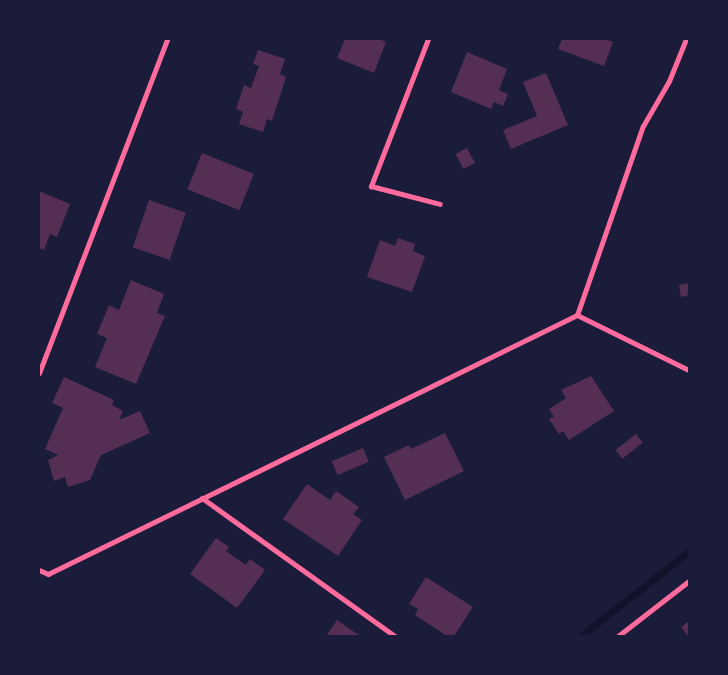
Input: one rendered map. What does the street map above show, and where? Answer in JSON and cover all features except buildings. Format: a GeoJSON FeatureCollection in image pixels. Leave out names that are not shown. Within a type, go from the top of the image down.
{"type":"FeatureCollection","features":[{"type":"Feature","properties":{"kind":"street"},"geometry":{"type":"LineString","coordinates":[[39,373],[167,39]]}},
{"type":"Feature","properties":{"kind":"street"},"geometry":{"type":"LineString","coordinates":[[428,39],[372,186],[440,204]]}},
{"type":"Feature","properties":{"kind":"street"},"geometry":{"type":"LineString","coordinates":[[39,570],[48,574],[577,315],[644,126],[669,81],[686,39]]}},
{"type":"Feature","properties":{"kind":"street"},"geometry":{"type":"LineString","coordinates":[[577,315],[689,370]]}},
{"type":"Feature","properties":{"kind":"street"},"geometry":{"type":"LineString","coordinates":[[202,498],[395,636]]}},
{"type":"Feature","properties":{"kind":"street"},"geometry":{"type":"LineString","coordinates":[[618,636],[689,581]]}},
{"type":"Feature","properties":{"kind":"waterway"},"geometry":{"type":"LineString","coordinates":[[581,636],[689,551]]}}]}
